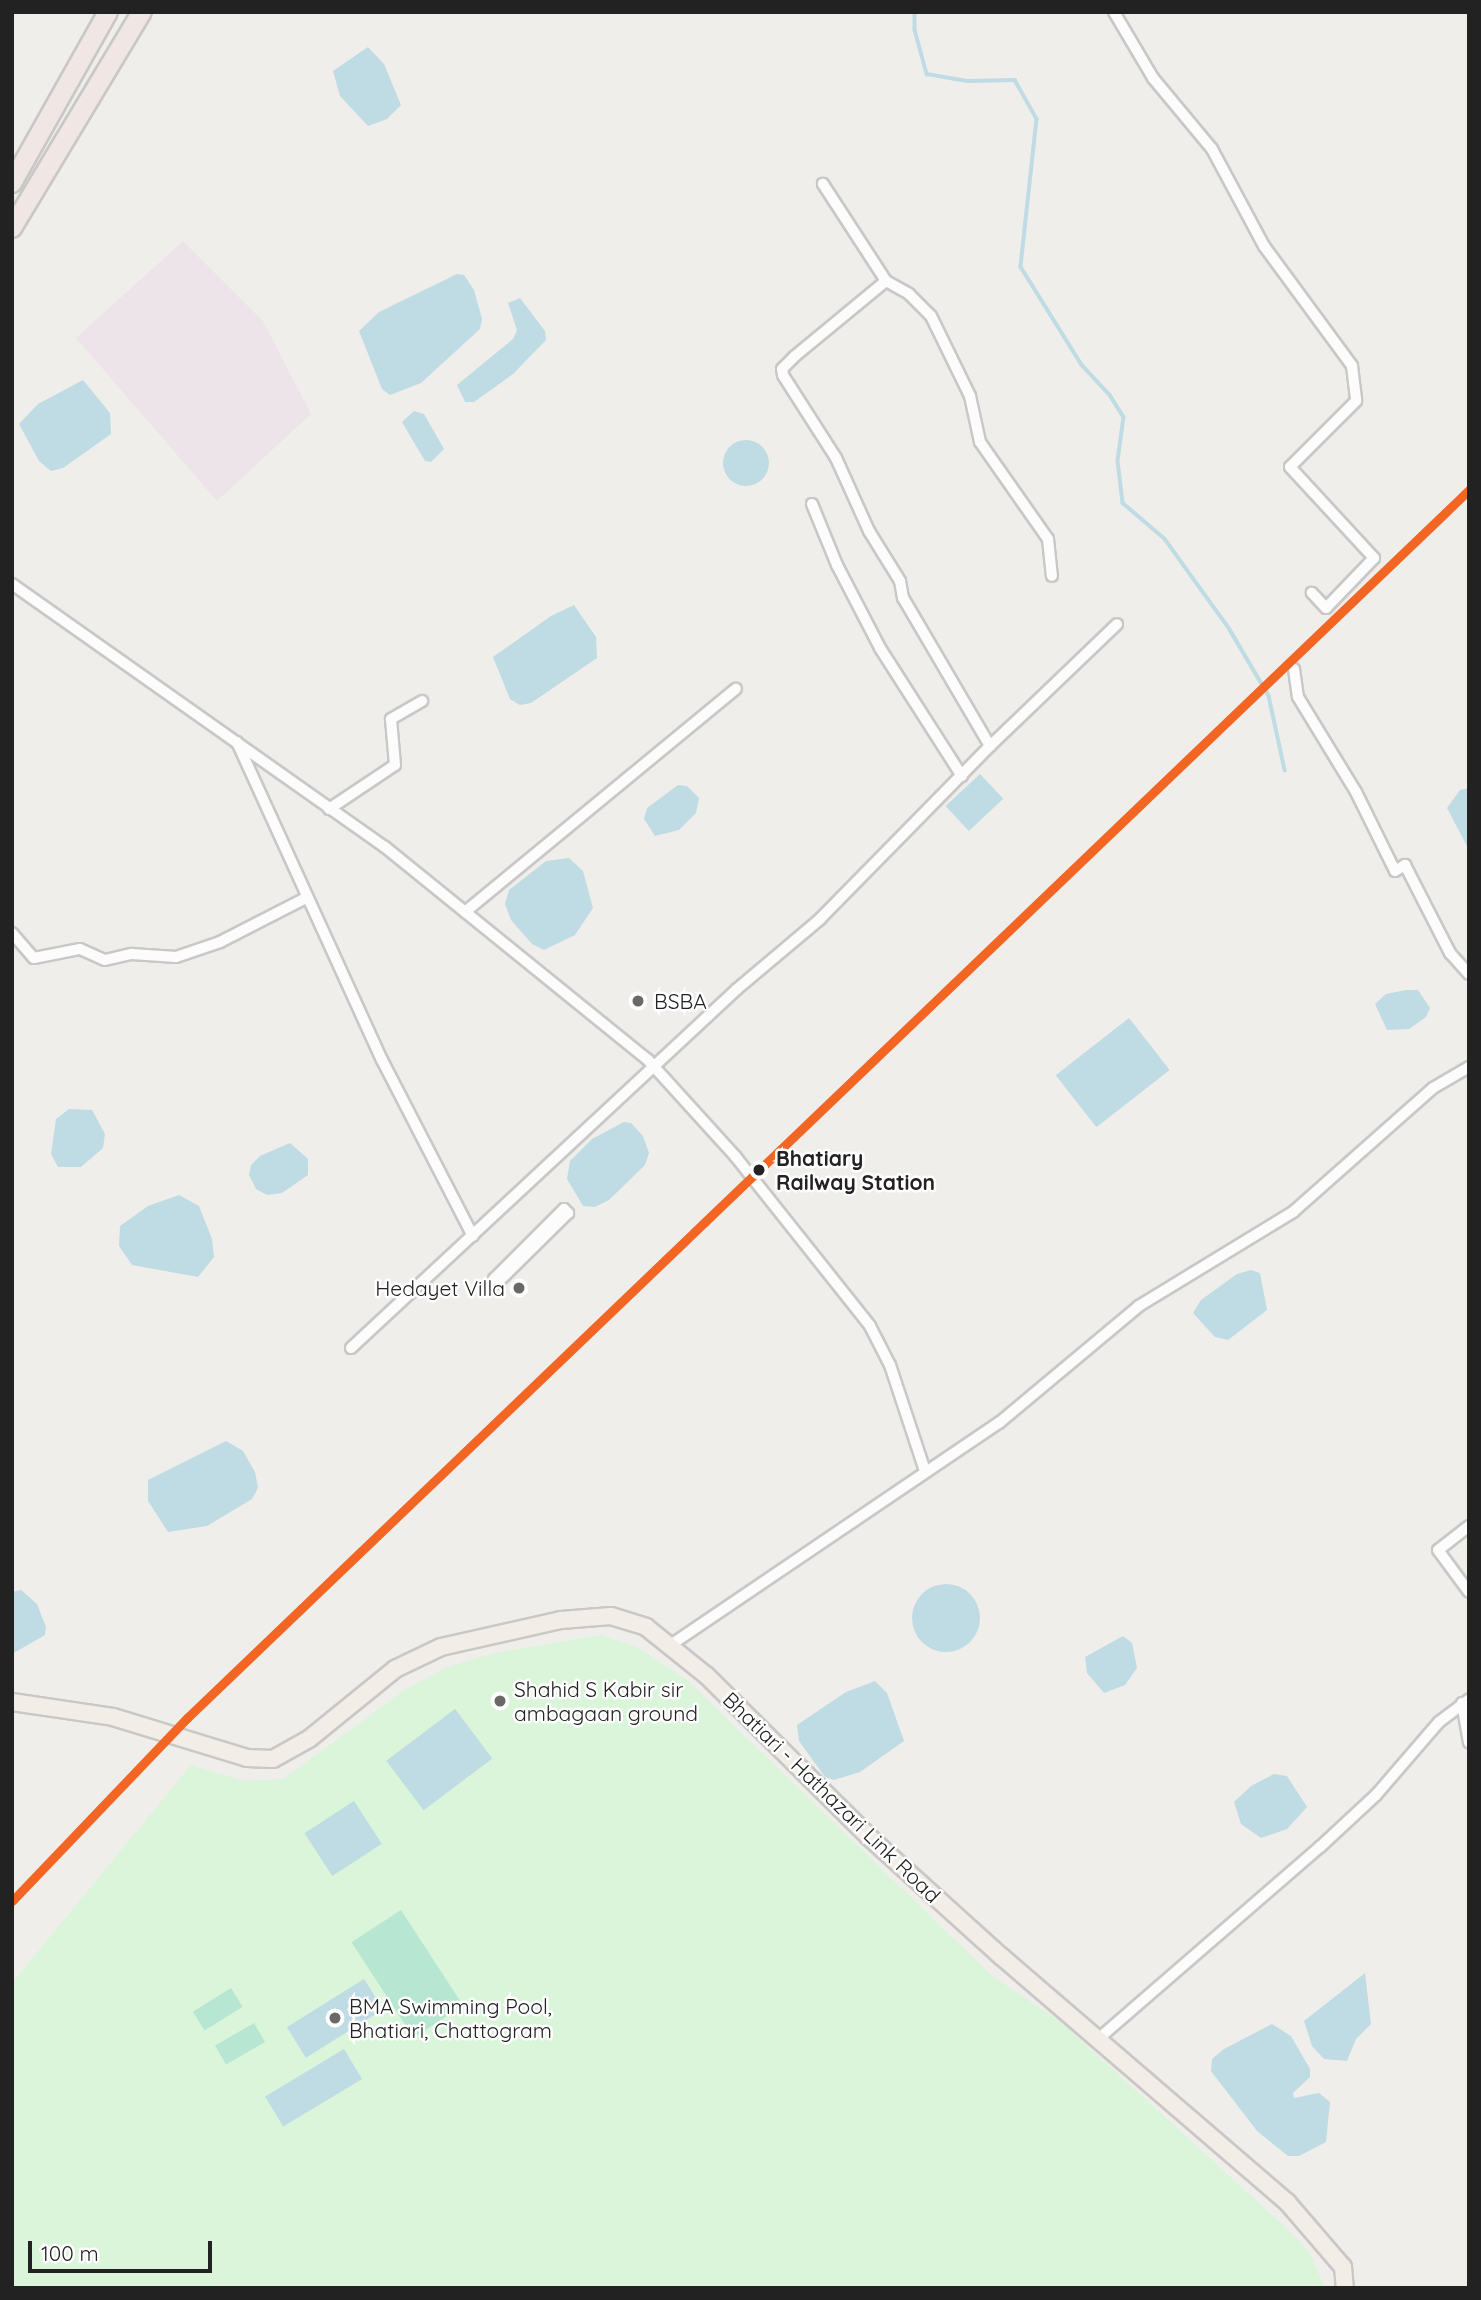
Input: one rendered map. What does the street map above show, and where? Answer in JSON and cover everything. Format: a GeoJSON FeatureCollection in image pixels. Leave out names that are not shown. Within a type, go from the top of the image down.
{"type":"FeatureCollection","features":[{"type":"Feature","properties":{"kind":"highway"},"geometry":{"type":"LineString","coordinates":[[12,183],[108,12]]}},
{"type":"Feature","properties":{"kind":"highway"},"geometry":{"type":"LineString","coordinates":[[12,228],[142,12]]}},
{"type":"Feature","properties":{"kind":"main road","name":"Bhatiari - Hathazari Link Road"},"geometry":{"type":"LineString","coordinates":[[12,1702],[113,1717],[247,1758],[273,1759],[309,1739],[395,1669],[441,1647],[491,1632],[611,1616],[646,1627],[672,1644],[869,1837],[1097,2040],[1287,2202],[1343,2267],[1345,2288]]}},
{"type":"Feature","properties":{"kind":"street"},"geometry":{"type":"LineString","coordinates":[[1114,12],[1153,78],[1212,149],[1264,246],[1352,366],[1356,401],[1290,467],[1374,558],[1326,608],[1312,593]]}},
{"type":"Feature","properties":{"kind":"street"},"geometry":{"type":"LineString","coordinates":[[823,184],[886,281],[909,294],[931,316],[970,396],[980,442],[1048,540],[1052,576]]}},
{"type":"Feature","properties":{"kind":"street"},"geometry":{"type":"LineString","coordinates":[[886,281],[782,369],[836,458],[869,531],[900,581],[903,598],[990,746]]}},
{"type":"Feature","properties":{"kind":"street"},"geometry":{"type":"LineString","coordinates":[[813,504],[837,565],[880,648],[962,776]]}},
{"type":"Feature","properties":{"kind":"street"},"geometry":{"type":"LineString","coordinates":[[12,584],[235,739],[329,808],[465,912],[656,1068],[753,1177],[870,1326],[890,1365],[925,1471]]}},
{"type":"Feature","properties":{"kind":"street"},"geometry":{"type":"LineString","coordinates":[[351,1348],[820,919],[990,746],[1117,624]]}},
{"type":"Feature","properties":{"kind":"street"},"geometry":{"type":"LineString","coordinates":[[1294,668],[1298,697],[1356,792],[1395,870],[1405,865],[1450,953],[1469,974]]}},
{"type":"Feature","properties":{"kind":"street"},"geometry":{"type":"LineString","coordinates":[[465,912],[736,689]]}},
{"type":"Feature","properties":{"kind":"street"},"geometry":{"type":"LineString","coordinates":[[329,808],[395,765],[391,719],[422,701]]}},
{"type":"Feature","properties":{"kind":"street"},"geometry":{"type":"LineString","coordinates":[[235,739],[273,814],[306,898],[473,1236]]}},
{"type":"Feature","properties":{"kind":"street"},"geometry":{"type":"LineString","coordinates":[[12,933],[34,958],[72,949],[105,960],[143,954],[176,957],[219,943],[306,898]]}},
{"type":"Feature","properties":{"kind":"street"},"geometry":{"type":"LineString","coordinates":[[672,1644],[1037,1393],[1139,1306],[1293,1212],[1433,1088],[1469,1067]]}},
{"type":"Feature","properties":{"kind":"street"},"geometry":{"type":"LineString","coordinates":[[564,1209],[568,1213],[498,1283],[494,1279],[564,1209]]}},
{"type":"Feature","properties":{"kind":"street"},"geometry":{"type":"LineString","coordinates":[[1469,1526],[1438,1550],[1469,1592]]}},
{"type":"Feature","properties":{"kind":"street"},"geometry":{"type":"LineString","coordinates":[[1097,2040],[1349,1821],[1465,1701]]}},
{"type":"Feature","properties":{"kind":"street"},"geometry":{"type":"LineString","coordinates":[[1465,1701],[1469,1742]]}},
{"type":"Feature","properties":{"kind":"shaded area"},"geometry":{"type":"Polygon","coordinates":[[[183,241],[263,321],[311,414],[217,501],[76,338],[183,241]]]}},
{"type":"Feature","properties":{"kind":"green space"},"geometry":{"type":"Polygon","coordinates":[[[599,1635],[637,1647],[687,1680],[991,1975],[1061,2022],[1284,2226],[1310,2253],[1325,2288],[12,2288],[12,1983],[191,1765],[245,1781],[283,1779],[406,1689],[447,1667],[495,1653],[599,1635]]]}},
{"type":"Feature","properties":{"kind":"green space"},"geometry":{"type":"Polygon","coordinates":[[[401,1910],[463,2006],[414,2038],[352,1942],[401,1910]]]}},
{"type":"Feature","properties":{"kind":"green space"},"geometry":{"type":"Polygon","coordinates":[[[231,1988],[243,2007],[204,2031],[193,2012],[231,1988]]]}},
{"type":"Feature","properties":{"kind":"green space"},"geometry":{"type":"Polygon","coordinates":[[[254,2023],[265,2042],[226,2065],[215,2046],[254,2023]]]}},
{"type":"Feature","properties":{"kind":"water"},"geometry":{"type":"Polygon","coordinates":[[[368,47],[384,64],[401,105],[387,119],[368,126],[340,96],[333,71],[368,47]]]}},
{"type":"Feature","properties":{"kind":"water"},"geometry":{"type":"Polygon","coordinates":[[[457,274],[464,275],[474,290],[482,319],[480,329],[421,383],[390,395],[382,389],[359,331],[379,312],[457,274]]]}},
{"type":"Feature","properties":{"kind":"water"},"geometry":{"type":"Polygon","coordinates":[[[520,298],[545,331],[546,340],[513,374],[474,402],[465,402],[457,385],[513,339],[517,330],[508,303],[520,298]]]}},
{"type":"Feature","properties":{"kind":"water"},"geometry":{"type":"Polygon","coordinates":[[[83,380],[110,413],[111,434],[63,468],[51,471],[39,461],[19,424],[38,404],[83,380]]]}},
{"type":"Feature","properties":{"kind":"water"},"geometry":{"type":"Polygon","coordinates":[[[414,411],[424,414],[444,449],[431,462],[425,461],[402,422],[414,411]]]}},
{"type":"Feature","properties":{"kind":"water"},"geometry":{"type":"Polygon","coordinates":[[[746,440],[762,447],[769,463],[762,479],[746,486],[730,479],[723,463],[730,447],[746,440]]]}},
{"type":"Feature","properties":{"kind":"water"},"geometry":{"type":"Polygon","coordinates":[[[574,605],[596,637],[597,658],[531,703],[520,705],[510,699],[493,657],[551,616],[574,605]]]}},
{"type":"Feature","properties":{"kind":"water"},"geometry":{"type":"Polygon","coordinates":[[[980,774],[1003,799],[969,831],[946,806],[980,774]]]}},
{"type":"Feature","properties":{"kind":"water"},"geometry":{"type":"Polygon","coordinates":[[[678,785],[687,786],[699,798],[696,813],[679,830],[655,836],[644,819],[647,808],[678,785]]]}},
{"type":"Feature","properties":{"kind":"water"},"geometry":{"type":"Polygon","coordinates":[[[1469,788],[1469,850],[1447,808],[1460,790],[1469,788]]]}},
{"type":"Feature","properties":{"kind":"water"},"geometry":{"type":"Polygon","coordinates":[[[569,858],[583,871],[593,908],[575,935],[544,950],[532,944],[511,920],[505,904],[509,890],[546,861],[569,858]]]}},
{"type":"Feature","properties":{"kind":"water"},"geometry":{"type":"Polygon","coordinates":[[[1418,990],[1430,1008],[1426,1017],[1409,1029],[1387,1030],[1375,1004],[1386,994],[1418,990]]]}},
{"type":"Feature","properties":{"kind":"water"},"geometry":{"type":"Polygon","coordinates":[[[1129,1018],[1170,1070],[1096,1127],[1056,1075],[1129,1018]]]}},
{"type":"Feature","properties":{"kind":"water"},"geometry":{"type":"Polygon","coordinates":[[[69,1109],[92,1110],[105,1134],[103,1148],[81,1167],[58,1167],[51,1154],[56,1119],[69,1109]]]}},
{"type":"Feature","properties":{"kind":"water"},"geometry":{"type":"Polygon","coordinates":[[[624,1122],[631,1123],[643,1136],[649,1153],[645,1165],[609,1200],[595,1207],[583,1206],[567,1179],[570,1161],[592,1139],[624,1122]]]}},
{"type":"Feature","properties":{"kind":"water"},"geometry":{"type":"Polygon","coordinates":[[[290,1143],[308,1159],[308,1175],[282,1193],[267,1195],[256,1189],[249,1175],[251,1165],[260,1156],[290,1143]]]}},
{"type":"Feature","properties":{"kind":"water"},"geometry":{"type":"Polygon","coordinates":[[[179,1195],[199,1206],[212,1239],[214,1257],[198,1277],[132,1265],[119,1246],[120,1226],[148,1206],[179,1195]]]}},
{"type":"Feature","properties":{"kind":"water"},"geometry":{"type":"Polygon","coordinates":[[[1251,1270],[1260,1273],[1267,1310],[1228,1340],[1215,1337],[1193,1313],[1201,1300],[1237,1274],[1251,1270]]]}},
{"type":"Feature","properties":{"kind":"water"},"geometry":{"type":"Polygon","coordinates":[[[226,1441],[243,1451],[255,1472],[258,1488],[252,1499],[207,1526],[168,1532],[148,1501],[148,1480],[226,1441]]]}},
{"type":"Feature","properties":{"kind":"water"},"geometry":{"type":"Polygon","coordinates":[[[946,1584],[959,1587],[970,1594],[977,1605],[980,1618],[977,1631],[970,1642],[959,1649],[946,1652],[933,1649],[922,1642],[915,1631],[912,1618],[915,1605],[922,1594],[933,1587],[946,1584]]]}},
{"type":"Feature","properties":{"kind":"water"},"geometry":{"type":"Polygon","coordinates":[[[21,1590],[37,1604],[46,1627],[45,1635],[12,1654],[12,1592],[21,1590]]]}},
{"type":"Feature","properties":{"kind":"water"},"geometry":{"type":"Polygon","coordinates":[[[1123,1636],[1132,1643],[1137,1668],[1125,1685],[1104,1693],[1087,1673],[1085,1657],[1123,1636]]]}},
{"type":"Feature","properties":{"kind":"water"},"geometry":{"type":"Polygon","coordinates":[[[875,1681],[887,1693],[904,1741],[860,1772],[834,1780],[825,1777],[799,1741],[797,1725],[846,1692],[875,1681]]]}},
{"type":"Feature","properties":{"kind":"water"},"geometry":{"type":"Polygon","coordinates":[[[455,1709],[492,1759],[424,1810],[386,1761],[455,1709]]]}},
{"type":"Feature","properties":{"kind":"water"},"geometry":{"type":"Polygon","coordinates":[[[1274,1774],[1287,1776],[1307,1807],[1287,1829],[1261,1838],[1241,1824],[1234,1802],[1251,1786],[1274,1774]]]}},
{"type":"Feature","properties":{"kind":"water"},"geometry":{"type":"Polygon","coordinates":[[[354,1801],[382,1844],[332,1876],[305,1833],[354,1801]]]}},
{"type":"Feature","properties":{"kind":"water"},"geometry":{"type":"Polygon","coordinates":[[[1365,1973],[1371,2024],[1356,2039],[1347,2061],[1324,2059],[1312,2046],[1304,2021],[1365,1973]]]}},
{"type":"Feature","properties":{"kind":"water","name":"BMA Swimming Pool, Bhatiari, Chattogram"},"geometry":{"type":"Polygon","coordinates":[[[364,1979],[383,2010],[306,2058],[287,2027],[364,1979]]]}},
{"type":"Feature","properties":{"kind":"water"},"geometry":{"type":"Polygon","coordinates":[[[1272,2024],[1291,2036],[1310,2069],[1310,2077],[1293,2093],[1294,2098],[1319,2093],[1330,2102],[1326,2142],[1299,2156],[1288,2156],[1257,2131],[1211,2071],[1212,2059],[1224,2049],[1272,2024]]]}},
{"type":"Feature","properties":{"kind":"water"},"geometry":{"type":"Polygon","coordinates":[[[344,2049],[362,2079],[283,2126],[265,2096],[344,2049]]]}},
{"type":"Feature","properties":{"kind":"waterway"},"geometry":{"type":"LineString","coordinates":[[915,12],[915,30],[927,74],[968,81],[1015,80],[1037,119],[1021,267],[1082,365],[1110,395],[1124,417],[1118,461],[1123,503],[1165,539],[1229,628],[1269,696],[1285,770]]}},
{"type":"Feature","properties":{"kind":"transit line"},"geometry":{"type":"LineString","coordinates":[[12,1901],[187,1718],[1469,490]]}},
{"type":"Feature","properties":{"kind":"place","name":"BSBA"},"geometry":{"type":"Point","coordinates":[638,1001]}},
{"type":"Feature","properties":{"kind":"place","name":"Bhatiary Railway Station"},"geometry":{"type":"Point","coordinates":[759,1170]}},
{"type":"Feature","properties":{"kind":"place","name":"Hedayet Villa"},"geometry":{"type":"Point","coordinates":[519,1288]}},
{"type":"Feature","properties":{"kind":"place","name":"Shahid S Kabir sir ambagaan ground"},"geometry":{"type":"Point","coordinates":[500,1701]}},
{"type":"Feature","properties":{"kind":"place","name":"BMA Swimming Pool, Bhatiari, Chattogram"},"geometry":{"type":"Point","coordinates":[335,2018]}}]}
